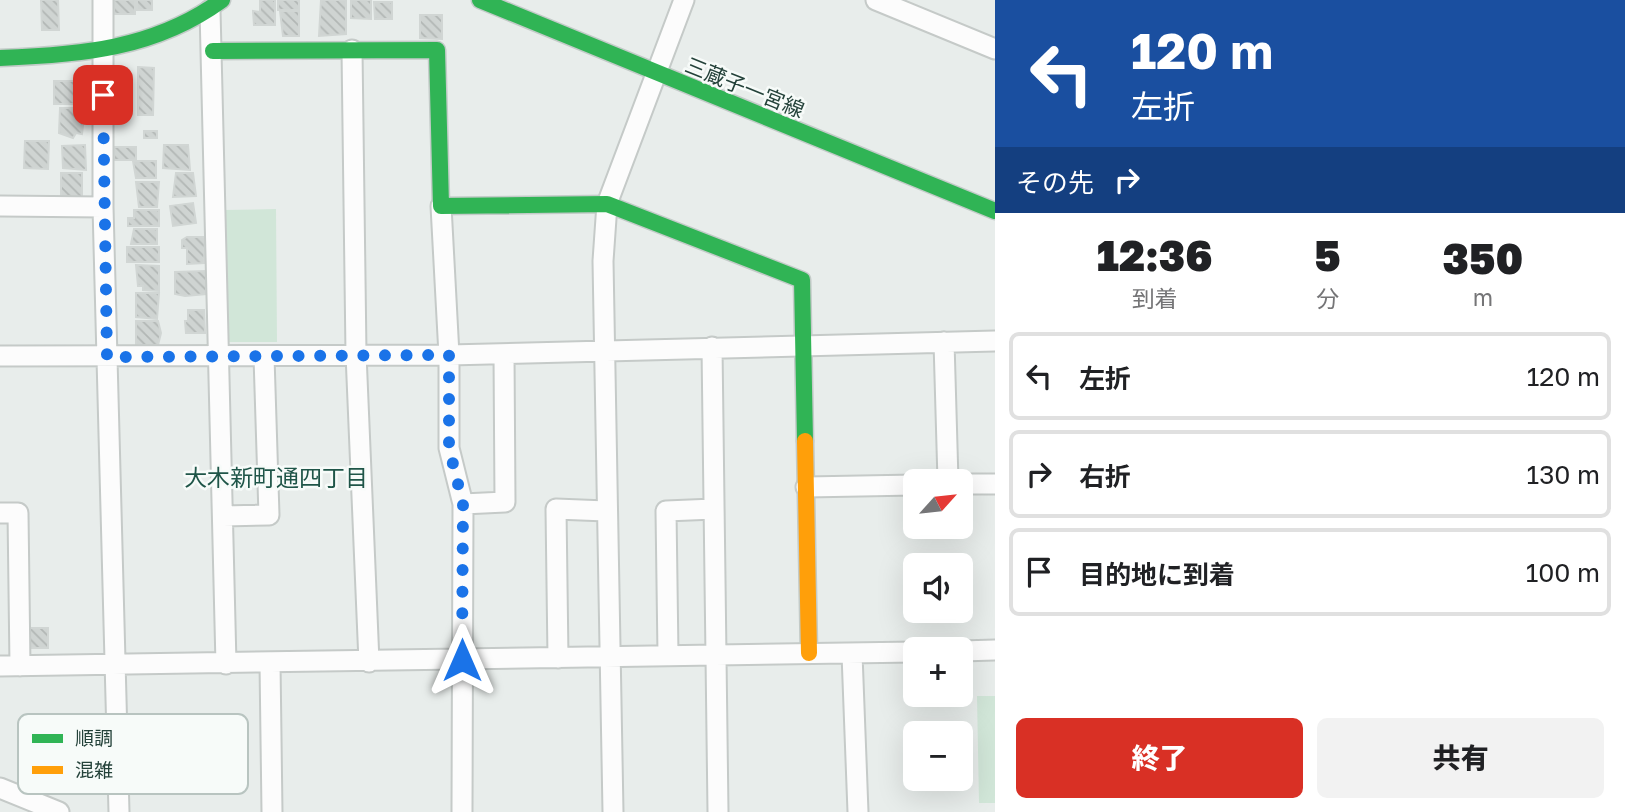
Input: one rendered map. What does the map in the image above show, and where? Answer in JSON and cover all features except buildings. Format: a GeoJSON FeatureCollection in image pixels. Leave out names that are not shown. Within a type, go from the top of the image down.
{"type":"FeatureCollection","features":[{"type":"Feature","properties":{"kind":"street"},"geometry":{"type":"LineString","coordinates":[[103,0],[103,207],[117,714]]}},
{"type":"Feature","properties":{"kind":"street","name":"三蔵子一宮線"},"geometry":{"type":"LineString","coordinates":[[480,0],[504,5],[656,73],[995,211]]}},
{"type":"Feature","properties":{"kind":"street"},"geometry":{"type":"LineString","coordinates":[[613,812],[603,261],[607,204],[684,0]]}},
{"type":"Feature","properties":{"kind":"street"},"geometry":{"type":"LineString","coordinates":[[876,0],[995,49]]}},
{"type":"Feature","properties":{"kind":"street"},"geometry":{"type":"LineString","coordinates":[[0,58],[103,51],[154,37],[216,5]]}},
{"type":"Feature","properties":{"kind":"street"},"geometry":{"type":"LineString","coordinates":[[216,5],[212,51],[216,356],[226,664]]}},
{"type":"Feature","properties":{"kind":"street"},"geometry":{"type":"LineString","coordinates":[[352,50],[356,354],[369,662]]}},
{"type":"Feature","properties":{"kind":"street"},"geometry":{"type":"LineString","coordinates":[[212,51],[437,50],[449,355],[449,448],[463,504],[462,812]]}},
{"type":"Feature","properties":{"kind":"street"},"geometry":{"type":"LineString","coordinates":[[442,206],[607,204],[802,280],[809,653]]}},
{"type":"Feature","properties":{"kind":"street"},"geometry":{"type":"LineString","coordinates":[[0,206],[103,207]]}},
{"type":"Feature","properties":{"kind":"street"},"geometry":{"type":"LineString","coordinates":[[0,356],[449,355],[995,341]]}},
{"type":"Feature","properties":{"kind":"street"},"geometry":{"type":"LineString","coordinates":[[944,342],[948,469]]}},
{"type":"Feature","properties":{"kind":"street"},"geometry":{"type":"LineString","coordinates":[[712,347],[718,812]]}},
{"type":"Feature","properties":{"kind":"street"},"geometry":{"type":"LineString","coordinates":[[463,504],[505,502],[503,354]]}},
{"type":"Feature","properties":{"kind":"street"},"geometry":{"type":"LineString","coordinates":[[223,516],[269,515],[264,357]]}},
{"type":"Feature","properties":{"kind":"street"},"geometry":{"type":"LineString","coordinates":[[973,484],[995,484]]}},
{"type":"Feature","properties":{"kind":"street"},"geometry":{"type":"LineString","coordinates":[[806,487],[903,485]]}},
{"type":"Feature","properties":{"kind":"street"},"geometry":{"type":"LineString","coordinates":[[558,659],[556,509],[606,511]]}},
{"type":"Feature","properties":{"kind":"street"},"geometry":{"type":"LineString","coordinates":[[668,656],[666,511],[714,509]]}},
{"type":"Feature","properties":{"kind":"street"},"geometry":{"type":"LineString","coordinates":[[0,513],[18,513],[10,666],[903,652]]}},
{"type":"Feature","properties":{"kind":"street"},"geometry":{"type":"LineString","coordinates":[[973,651],[995,650]]}},
{"type":"Feature","properties":{"kind":"street"},"geometry":{"type":"LineString","coordinates":[[852,654],[858,812]]}},
{"type":"Feature","properties":{"kind":"street"},"geometry":{"type":"LineString","coordinates":[[270,663],[272,812]]}},
{"type":"Feature","properties":{"kind":"street"},"geometry":{"type":"LineString","coordinates":[[0,788],[59,812]]}},
{"type":"Feature","properties":{"kind":"street"},"geometry":{"type":"LineString","coordinates":[[119,794],[119,812]]}},
{"type":"Feature","properties":{"kind":"green space"},"geometry":{"type":"Polygon","coordinates":[[[276,209],[277,342],[224,342],[223,210],[276,209]]]}},
{"type":"Feature","properties":{"kind":"green space"},"geometry":{"type":"Polygon","coordinates":[[[977,696],[995,696],[995,803],[979,803],[977,696]]]}},
{"type":"Feature","properties":{"kind":"traffic: fast"},"geometry":{"type":"LineString","coordinates":[[0,58],[59,55],[143,39],[197,16],[222,0]]}},
{"type":"Feature","properties":{"kind":"traffic: fast"},"geometry":{"type":"LineString","coordinates":[[480,0],[995,211]]}},
{"type":"Feature","properties":{"kind":"traffic: fast"},"geometry":{"type":"LineString","coordinates":[[213,51],[437,50],[441,206],[607,204],[802,280],[805,441]]}},
{"type":"Feature","properties":{"kind":"traffic: slow"},"geometry":{"type":"LineString","coordinates":[[805,441],[809,653]]}},
{"type":"Feature","properties":{"kind":"district","name":"大木新町通四丁目"},"geometry":{"type":"Point","coordinates":[276,477]}},
{"type":"Feature","properties":{"kind":"route"},"geometry":{"type":"LineString","coordinates":[[103,95],[107,357],[449,355],[449,448],[463,504],[462,660]]}}]}
